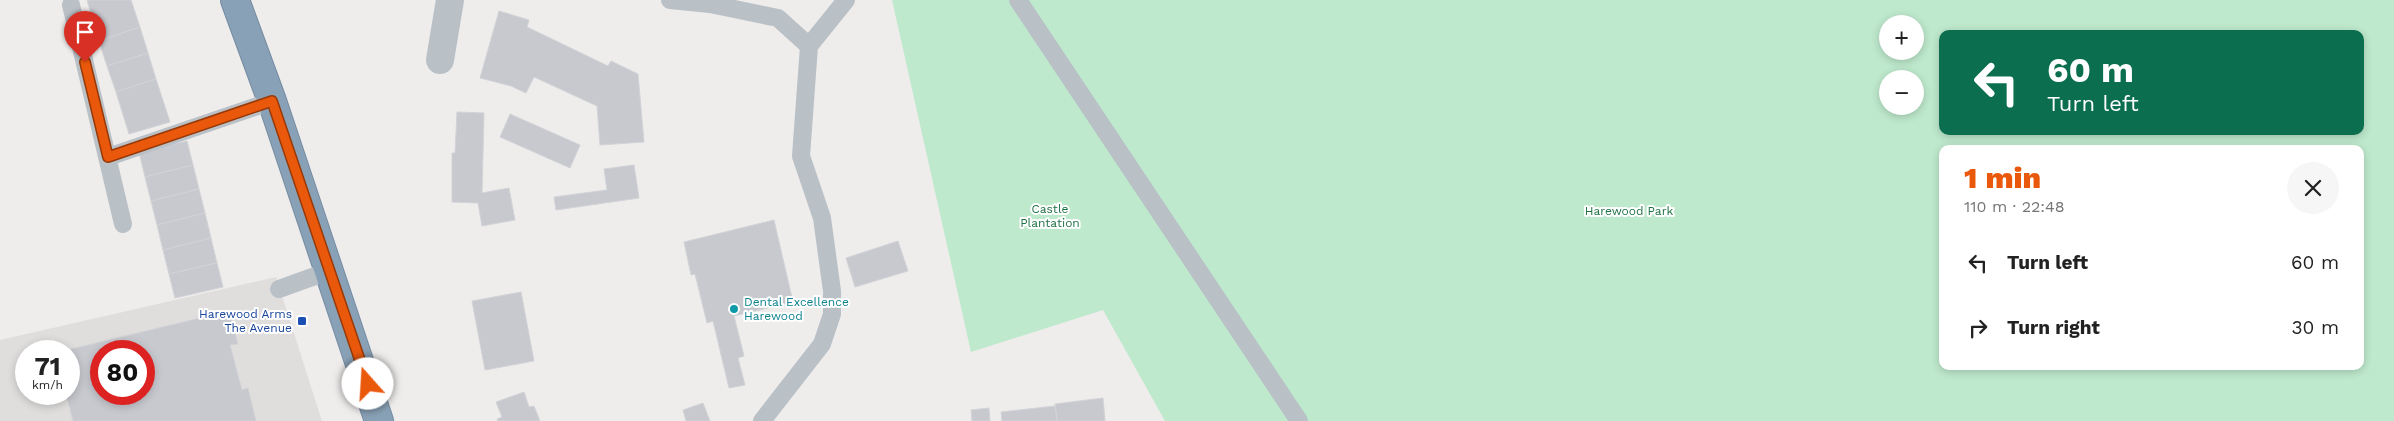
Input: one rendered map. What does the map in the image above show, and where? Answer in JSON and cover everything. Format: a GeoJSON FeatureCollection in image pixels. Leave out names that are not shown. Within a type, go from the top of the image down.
{"type":"FeatureCollection","features":[{"type":"Feature","properties":{"kind":"highway"},"geometry":{"type":"LineString","coordinates":[[235,0],[272,101],[379,421]]}},
{"type":"Feature","properties":{"kind":"street"},"geometry":{"type":"LineString","coordinates":[[440,60],[450,0]]}},
{"type":"Feature","properties":{"kind":"lane"},"geometry":{"type":"LineString","coordinates":[[670,0],[710,4],[778,18],[809,46]]}},
{"type":"Feature","properties":{"kind":"lane"},"geometry":{"type":"LineString","coordinates":[[762,421],[822,344],[832,314],[832,291],[822,218],[801,156],[809,46],[846,0]]}},
{"type":"Feature","properties":{"kind":"lane"},"geometry":{"type":"LineString","coordinates":[[1018,0],[1299,421]]}},
{"type":"Feature","properties":{"kind":"lane"},"geometry":{"type":"LineString","coordinates":[[71,6],[124,224]]}},
{"type":"Feature","properties":{"kind":"lane"},"geometry":{"type":"LineString","coordinates":[[108,157],[272,101]]}},
{"type":"Feature","properties":{"kind":"lane"},"geometry":{"type":"LineString","coordinates":[[279,289],[329,271]]}},
{"type":"Feature","properties":{"kind":"shaded area"},"geometry":{"type":"Polygon","coordinates":[[[276,277],[322,421],[0,421],[0,340],[276,277]]]}},
{"type":"Feature","properties":{"kind":"green space","name":"Harewood Park"},"geometry":{"type":"Polygon","coordinates":[[[892,0],[2394,0],[2394,421],[1165,421],[1103,310],[971,352],[892,0]]]}},
{"type":"Feature","properties":{"kind":"building"},"geometry":{"type":"Polygon","coordinates":[[[87,0],[131,0],[140,27],[99,41],[87,0]]]}},
{"type":"Feature","properties":{"kind":"building"},"geometry":{"type":"Polygon","coordinates":[[[499,11],[529,20],[527,27],[608,66],[611,61],[638,74],[644,142],[600,145],[597,106],[534,77],[526,93],[511,86],[480,78],[499,11]]]}},
{"type":"Feature","properties":{"kind":"building"},"geometry":{"type":"Polygon","coordinates":[[[140,27],[148,53],[107,66],[99,41],[140,27]]]}},
{"type":"Feature","properties":{"kind":"building"},"geometry":{"type":"Polygon","coordinates":[[[148,53],[156,79],[116,92],[107,66],[148,53]]]}},
{"type":"Feature","properties":{"kind":"building"},"geometry":{"type":"Polygon","coordinates":[[[156,79],[170,122],[129,134],[116,92],[156,79]]]}},
{"type":"Feature","properties":{"kind":"building"},"geometry":{"type":"Polygon","coordinates":[[[457,112],[484,113],[482,193],[509,188],[515,220],[482,226],[478,203],[452,202],[452,153],[455,153],[457,112]]]}},
{"type":"Feature","properties":{"kind":"building"},"geometry":{"type":"Polygon","coordinates":[[[510,114],[580,145],[570,168],[500,137],[510,114]]]}},
{"type":"Feature","properties":{"kind":"building"},"geometry":{"type":"Polygon","coordinates":[[[187,141],[193,165],[145,177],[139,152],[187,141]]]}},
{"type":"Feature","properties":{"kind":"building"},"geometry":{"type":"Polygon","coordinates":[[[193,165],[199,189],[151,201],[145,177],[193,165]]]}},
{"type":"Feature","properties":{"kind":"building"},"geometry":{"type":"Polygon","coordinates":[[[634,165],[639,198],[556,210],[554,197],[607,190],[604,169],[634,165]]]}},
{"type":"Feature","properties":{"kind":"building"},"geometry":{"type":"Polygon","coordinates":[[[199,189],[205,213],[157,225],[151,201],[199,189]]]}},
{"type":"Feature","properties":{"kind":"building"},"geometry":{"type":"Polygon","coordinates":[[[205,213],[211,238],[163,250],[157,225],[205,213]]]}},
{"type":"Feature","properties":{"kind":"building","name":"Dental Excellence Harewood"},"geometry":{"type":"Polygon","coordinates":[[[774,220],[793,302],[734,316],[744,356],[738,358],[745,385],[729,388],[713,321],[707,323],[695,274],[691,275],[684,242],[774,220]]]}},
{"type":"Feature","properties":{"kind":"building"},"geometry":{"type":"Polygon","coordinates":[[[211,238],[217,263],[169,274],[163,250],[211,238]]]}},
{"type":"Feature","properties":{"kind":"building"},"geometry":{"type":"Polygon","coordinates":[[[898,241],[908,271],[855,287],[846,258],[898,241]]]}},
{"type":"Feature","properties":{"kind":"building"},"geometry":{"type":"Polygon","coordinates":[[[217,263],[223,287],[175,298],[169,274],[217,263]]]}},
{"type":"Feature","properties":{"kind":"building"},"geometry":{"type":"Polygon","coordinates":[[[521,292],[534,361],[485,370],[472,301],[521,292]]]}},
{"type":"Feature","properties":{"kind":"building"},"geometry":{"type":"Polygon","coordinates":[[[229,311],[238,344],[230,345],[242,390],[248,388],[256,421],[73,421],[69,405],[80,405],[80,347],[90,344],[90,405],[155,405],[155,340],[109,340],[229,311]]]}},
{"type":"Feature","properties":{"kind":"building"},"geometry":{"type":"Polygon","coordinates":[[[524,392],[529,407],[534,406],[540,421],[498,421],[497,419],[502,417],[496,402],[524,392]]]}},
{"type":"Feature","properties":{"kind":"building"},"geometry":{"type":"Polygon","coordinates":[[[1103,398],[1105,421],[1057,421],[1055,404],[1103,398]]]}},
{"type":"Feature","properties":{"kind":"building"},"geometry":{"type":"Polygon","coordinates":[[[703,403],[710,421],[686,421],[683,410],[703,403]]]}},
{"type":"Feature","properties":{"kind":"building"},"geometry":{"type":"Polygon","coordinates":[[[1055,406],[1057,421],[1002,421],[1001,412],[1055,406]]]}},
{"type":"Feature","properties":{"kind":"building"},"geometry":{"type":"Polygon","coordinates":[[[989,408],[990,421],[972,421],[971,410],[989,408]]]}},
{"type":"Feature","properties":{"kind":"place","name":"Dental Excellence Harewood"},"geometry":{"type":"Point","coordinates":[734,309]}},
{"type":"Feature","properties":{"kind":"place","name":"Harewood Arms The Avenue"},"geometry":{"type":"Point","coordinates":[302,321]}},
{"type":"Feature","properties":{"kind":"route"},"geometry":{"type":"LineString","coordinates":[[85,62],[108,157],[272,101],[368,384]]}},
{"type":"Feature","properties":{"kind":"park label","name":"Castle Plantation"},"geometry":{"type":"Point","coordinates":[1050,216]}}]}
